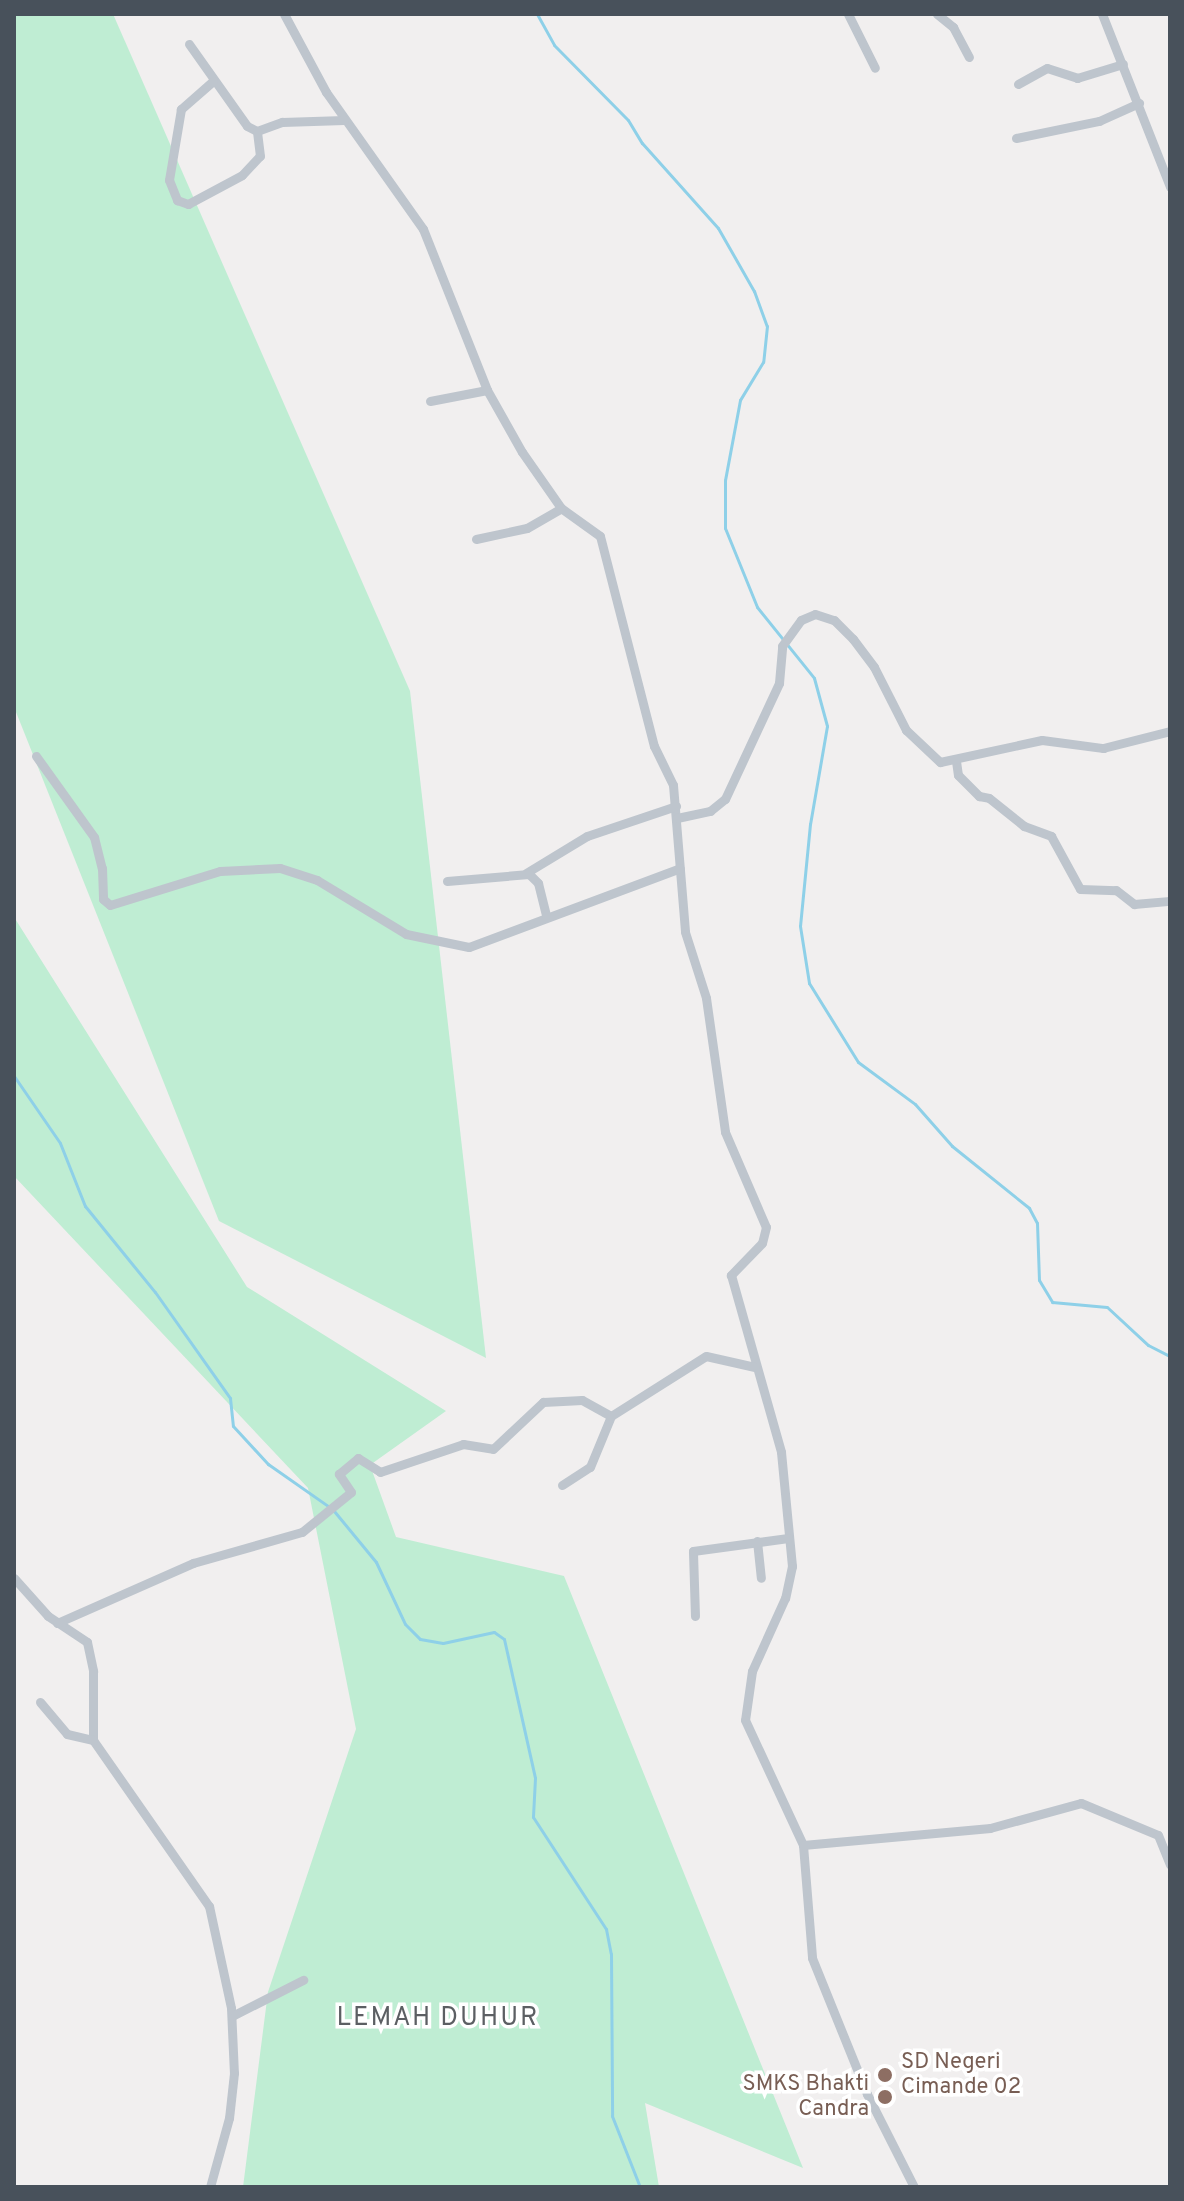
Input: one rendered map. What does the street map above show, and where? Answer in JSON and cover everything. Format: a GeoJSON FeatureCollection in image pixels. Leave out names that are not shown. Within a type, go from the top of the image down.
{"type":"FeatureCollection","features":[{"type":"Feature","properties":{"kind":"street"},"geometry":{"type":"LineString","coordinates":[[284,14],[344,120],[423,229],[487,390],[561,508],[602,541],[651,736],[671,777],[685,932],[706,998],[725,1132],[766,1227],[762,1243],[731,1275],[750,1327],[755,1367],[781,1452],[791,1579],[757,1655],[745,1713],[803,1845],[808,1949],[867,2094],[914,2187]]}},
{"type":"Feature","properties":{"kind":"street"},"geometry":{"type":"LineString","coordinates":[[848,14],[875,68]]}},
{"type":"Feature","properties":{"kind":"street"},"geometry":{"type":"LineString","coordinates":[[937,14],[953,27],[969,57]]}},
{"type":"Feature","properties":{"kind":"street"},"geometry":{"type":"LineString","coordinates":[[1102,14],[1170,187]]}},
{"type":"Feature","properties":{"kind":"street"},"geometry":{"type":"LineString","coordinates":[[189,44],[247,126],[257,131],[282,122],[344,120]]}},
{"type":"Feature","properties":{"kind":"street"},"geometry":{"type":"LineString","coordinates":[[1018,84],[1047,68],[1077,78],[1123,64]]}},
{"type":"Feature","properties":{"kind":"street"},"geometry":{"type":"LineString","coordinates":[[213,81],[181,109],[169,180],[177,200],[188,204],[242,175],[260,156],[257,131]]}},
{"type":"Feature","properties":{"kind":"street"},"geometry":{"type":"LineString","coordinates":[[1016,138],[1099,121],[1139,103]]}},
{"type":"Feature","properties":{"kind":"street"},"geometry":{"type":"LineString","coordinates":[[430,401],[487,390]]}},
{"type":"Feature","properties":{"kind":"street"},"geometry":{"type":"LineString","coordinates":[[476,539],[527,528],[561,508]]}},
{"type":"Feature","properties":{"kind":"street"},"geometry":{"type":"LineString","coordinates":[[677,818],[710,811],[725,799],[779,683],[784,642],[809,616],[822,614],[834,620],[874,667],[906,730],[940,762],[1042,740],[1103,748],[1170,731]]}},
{"type":"Feature","properties":{"kind":"street"},"geometry":{"type":"LineString","coordinates":[[36,756],[94,837],[102,868],[103,899],[110,905],[220,871],[260,866],[305,874],[406,934],[455,947],[494,941],[546,915],[680,868]]}},
{"type":"Feature","properties":{"kind":"street"},"geometry":{"type":"LineString","coordinates":[[956,761],[958,775],[979,796],[989,798],[1024,826],[1051,836],[1080,889],[1116,890],[1134,904],[1170,901]]}},
{"type":"Feature","properties":{"kind":"street"},"geometry":{"type":"LineString","coordinates":[[447,881],[526,873],[587,836],[676,806]]}},
{"type":"Feature","properties":{"kind":"street"},"geometry":{"type":"LineString","coordinates":[[526,873],[537,880],[546,915]]}},
{"type":"Feature","properties":{"kind":"street"},"geometry":{"type":"LineString","coordinates":[[562,1485],[587,1472],[611,1416],[706,1356],[755,1367]]}},
{"type":"Feature","properties":{"kind":"street"},"geometry":{"type":"LineString","coordinates":[[57,1623],[193,1563],[302,1532],[351,1492],[339,1474],[358,1458],[380,1472],[463,1444],[493,1449],[543,1402],[582,1400],[611,1416]]}},
{"type":"Feature","properties":{"kind":"street"},"geometry":{"type":"LineString","coordinates":[[695,1616],[693,1551],[788,1538]]}},
{"type":"Feature","properties":{"kind":"street"},"geometry":{"type":"LineString","coordinates":[[757,1541],[761,1578]]}},
{"type":"Feature","properties":{"kind":"street"},"geometry":{"type":"LineString","coordinates":[[14,1578],[57,1623],[83,1638],[91,1653],[93,1740],[203,1893],[214,1922],[232,2016],[234,2073],[229,2118],[210,2187]]}},
{"type":"Feature","properties":{"kind":"street"},"geometry":{"type":"LineString","coordinates":[[40,1702],[67,1734],[93,1740]]}},
{"type":"Feature","properties":{"kind":"street"},"geometry":{"type":"LineString","coordinates":[[803,1845],[990,1828],[1081,1803],[1158,1835],[1169,1861]]}},
{"type":"Feature","properties":{"kind":"street"},"geometry":{"type":"LineString","coordinates":[[232,2016],[303,1980]]}},
{"type":"Feature","properties":{"kind":"green space"},"geometry":{"type":"Polygon","coordinates":[[[14,14],[113,14],[410,691],[486,1358],[219,1221],[14,707],[14,14]]]}},
{"type":"Feature","properties":{"kind":"green space"},"geometry":{"type":"Polygon","coordinates":[[[14,917],[247,1287],[446,1411],[370,1465],[396,1537],[564,1576],[803,2168],[645,2103],[659,2187],[243,2187],[268,1992],[356,1729],[308,1488],[14,1176],[14,917]]]}},
{"type":"Feature","properties":{"kind":"waterway"},"geometry":{"type":"LineString","coordinates":[[537,14],[554,45],[628,120],[642,143],[718,228],[754,291],[767,326],[763,362],[740,400],[725,480],[725,528],[757,607],[814,678],[827,726],[810,824],[800,926],[809,983],[858,1062],[915,1104],[952,1146],[1029,1208],[1037,1223],[1039,1280],[1052,1302],[1107,1307],[1148,1345],[1170,1356]]}},
{"type":"Feature","properties":{"kind":"waterway"},"geometry":{"type":"LineString","coordinates":[[14,1076],[60,1143],[85,1206],[155,1292],[230,1398],[233,1426],[268,1464],[328,1506]]}},
{"type":"Feature","properties":{"kind":"waterway"},"geometry":{"type":"LineString","coordinates":[[334,1511],[376,1562],[405,1624],[420,1639],[443,1643],[494,1632],[504,1639],[535,1778],[533,1817],[606,1929],[611,1954],[612,2116],[640,2187]]}},
{"type":"Feature","properties":{"kind":"place","name":"SD Negeri Cimande 02"},"geometry":{"type":"Point","coordinates":[885,2075]}},
{"type":"Feature","properties":{"kind":"place","name":"SMKS Bhakti Candra"},"geometry":{"type":"Point","coordinates":[885,2097]}},
{"type":"Feature","properties":{"kind":"district","name":"LEMAH DUHUR"},"geometry":{"type":"Point","coordinates":[438,2019]}}]}
